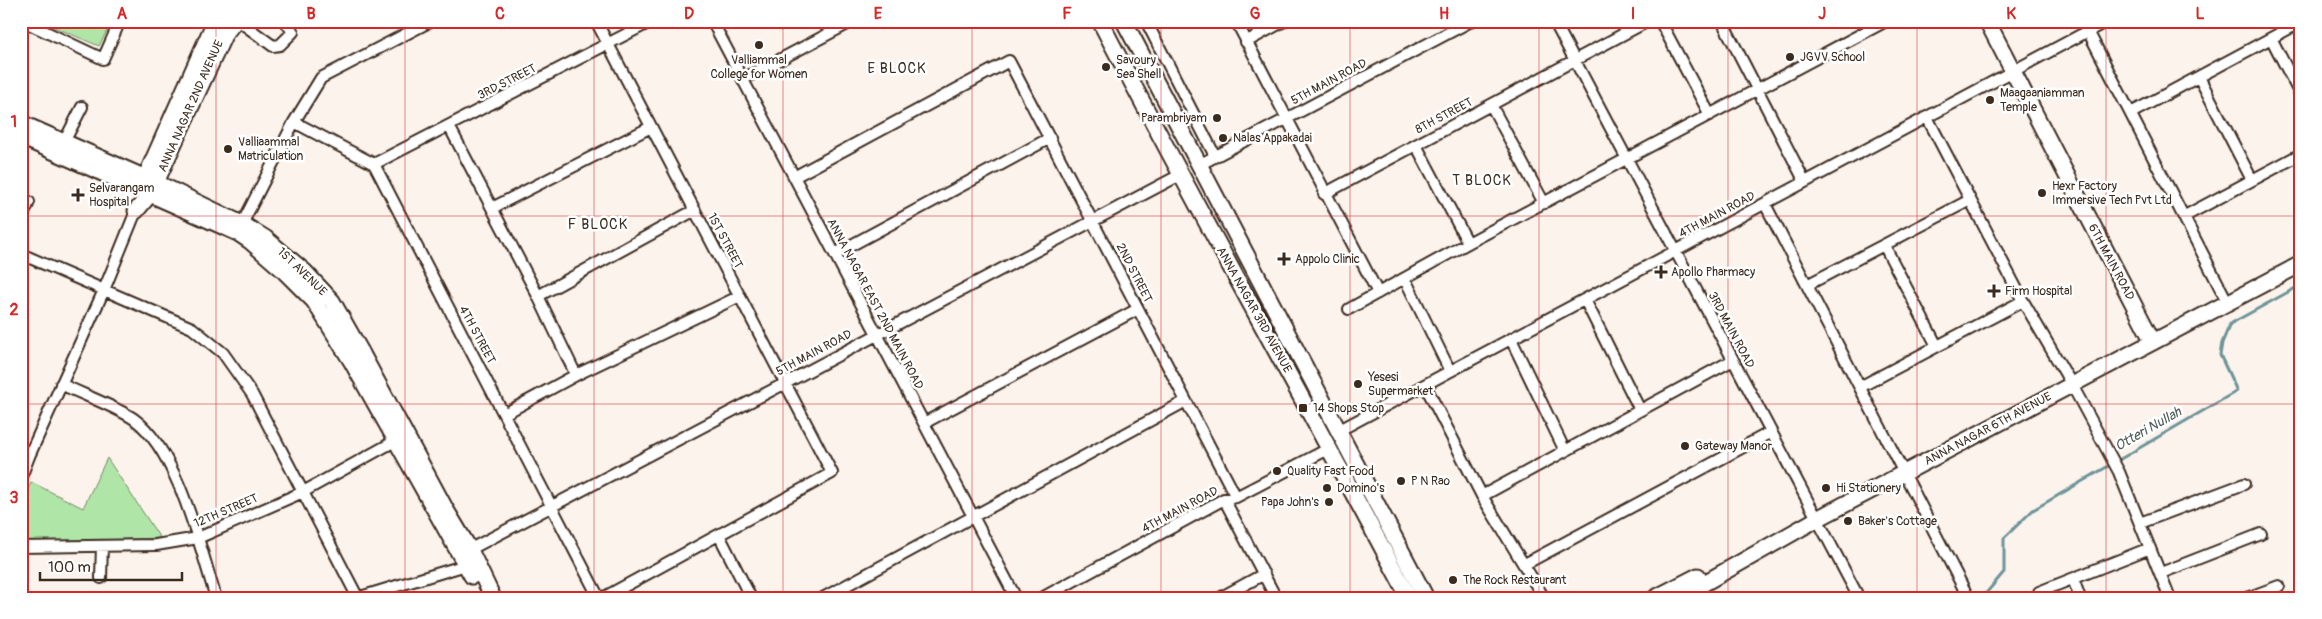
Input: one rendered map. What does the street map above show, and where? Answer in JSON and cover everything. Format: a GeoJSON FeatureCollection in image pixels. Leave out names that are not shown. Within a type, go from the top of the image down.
{"type":"FeatureCollection","features":[{"type":"Feature","properties":{"kind":"street"},"geometry":{"type":"LineString","coordinates":[[23,21],[103,59],[120,21]]}},
{"type":"Feature","properties":{"kind":"street","name":"ANNA NAGAR 2ND AVENUE"},"geometry":{"type":"LineString","coordinates":[[148,186],[215,21]]}},
{"type":"Feature","properties":{"kind":"street","name":"ANNA NAGAR 2ND AVENUE"},"geometry":{"type":"LineString","coordinates":[[136,211],[224,35],[235,21]]}},
{"type":"Feature","properties":{"kind":"street"},"geometry":{"type":"LineString","coordinates":[[240,21],[273,46],[277,46],[293,32],[285,21]]}},
{"type":"Feature","properties":{"kind":"street"},"geometry":{"type":"LineString","coordinates":[[240,229],[294,122],[321,78],[431,21]]}},
{"type":"Feature","properties":{"kind":"street","name":"1ST STREET"},"geometry":{"type":"LineString","coordinates":[[596,21],[832,473],[719,535]]}},
{"type":"Feature","properties":{"kind":"street","name":"3RD STREET"},"geometry":{"type":"LineString","coordinates":[[374,164],[652,21]]}},
{"type":"Feature","properties":{"kind":"street","name":"ANNA NAGAR EAST 2ND MAIN ROAD"},"geometry":{"type":"LineString","coordinates":[[712,21],[1016,598]]}},
{"type":"Feature","properties":{"kind":"street"},"geometry":{"type":"LineString","coordinates":[[743,79],[852,21]]}},
{"type":"Feature","properties":{"kind":"street","name":"ANNA NAGAR 3RD AVENUE"},"geometry":{"type":"LineString","coordinates":[[1100,21],[1180,175],[1330,448],[1409,598]]}},
{"type":"Feature","properties":{"kind":"street","name":"ANNA NAGAR 3RD AVENUE"},"geometry":{"type":"LineString","coordinates":[[1124,21],[1426,598]]}},
{"type":"Feature","properties":{"kind":"street"},"geometry":{"type":"LineString","coordinates":[[1146,21],[1215,156]]}},
{"type":"Feature","properties":{"kind":"street"},"geometry":{"type":"LineString","coordinates":[[1236,21],[1324,194],[1378,293]]}},
{"type":"Feature","properties":{"kind":"street"},"geometry":{"type":"LineString","coordinates":[[1246,42],[1284,21]]}},
{"type":"Feature","properties":{"kind":"street","name":"5TH MAIN ROAD"},"geometry":{"type":"LineString","coordinates":[[1199,165],[1471,21]]}},
{"type":"Feature","properties":{"kind":"street","name":"3RD MAIN ROAD"},"geometry":{"type":"LineString","coordinates":[[1554,21],[1859,598]]}},
{"type":"Feature","properties":{"kind":"street","name":"8TH STREET"},"geometry":{"type":"LineString","coordinates":[[1324,194],[1648,21]]}},
{"type":"Feature","properties":{"kind":"street"},"geometry":{"type":"LineString","coordinates":[[1660,21],[1710,115]]}},
{"type":"Feature","properties":{"kind":"street"},"geometry":{"type":"LineString","coordinates":[[1722,21],[1805,182]]}},
{"type":"Feature","properties":{"kind":"street","name":"6TH MAIN ROAD"},"geometry":{"type":"LineString","coordinates":[[1987,21],[2153,342]]}},
{"type":"Feature","properties":{"kind":"street","name":"4TH MAIN ROAD"},"geometry":{"type":"LineString","coordinates":[[1338,431],[2107,21]]}},
{"type":"Feature","properties":{"kind":"street"},"geometry":{"type":"LineString","coordinates":[[1349,309],[1468,243],[1883,22]]}},
{"type":"Feature","properties":{"kind":"street"},"geometry":{"type":"LineString","coordinates":[[2132,113],[2301,22]]}},
{"type":"Feature","properties":{"kind":"street"},"geometry":{"type":"LineString","coordinates":[[2088,32],[2132,113],[2228,302]]}},
{"type":"Feature","properties":{"kind":"street"},"geometry":{"type":"LineString","coordinates":[[2271,38],[2301,96]]}},
{"type":"Feature","properties":{"kind":"street","name":"2ND STREET"},"geometry":{"type":"LineString","coordinates":[[794,177],[1009,61],[1236,497]]}},
{"type":"Feature","properties":{"kind":"street"},"geometry":{"type":"LineString","coordinates":[[2199,77],[2252,180]]}},
{"type":"Feature","properties":{"kind":"street"},"geometry":{"type":"LineString","coordinates":[[1491,105],[1544,203]]}},
{"type":"Feature","properties":{"kind":"street"},"geometry":{"type":"LineString","coordinates":[[64,142],[82,107]]}},
{"type":"Feature","properties":{"kind":"street"},"geometry":{"type":"LineString","coordinates":[[1927,117],[2023,301],[2072,385],[2119,472],[2168,597]]}},
{"type":"Feature","properties":{"kind":"street"},"geometry":{"type":"LineString","coordinates":[[294,122],[374,164]]}},
{"type":"Feature","properties":{"kind":"street","name":"1ST AVENUE"},"geometry":{"type":"LineString","coordinates":[[21,123],[64,142],[148,186],[240,229],[265,238],[305,272],[332,301],[465,556],[482,598]]}},
{"type":"Feature","properties":{"kind":"street"},"geometry":{"type":"LineString","coordinates":[[449,126],[538,296],[576,375]]}},
{"type":"Feature","properties":{"kind":"street"},"geometry":{"type":"LineString","coordinates":[[492,208],[651,127]]}},
{"type":"Feature","properties":{"kind":"street","name":"1ST AVENUE"},"geometry":{"type":"LineString","coordinates":[[21,137],[148,186]]}},
{"type":"Feature","properties":{"kind":"street"},"geometry":{"type":"LineString","coordinates":[[835,254],[1050,138]]}},
{"type":"Feature","properties":{"kind":"street"},"geometry":{"type":"LineString","coordinates":[[1416,145],[1468,243]]}},
{"type":"Feature","properties":{"kind":"street"},"geometry":{"type":"LineString","coordinates":[[2185,216],[2301,154]]}},
{"type":"Feature","properties":{"kind":"street","name":"4TH STREET"},"geometry":{"type":"LineString","coordinates":[[374,164],[599,598]]}},
{"type":"Feature","properties":{"kind":"street","name":"5TH MAIN ROAD"},"geometry":{"type":"LineString","coordinates":[[357,598],[465,556],[551,506],[1180,175]]}},
{"type":"Feature","properties":{"kind":"street"},"geometry":{"type":"LineString","coordinates":[[21,197],[29,202],[21,220]]}},
{"type":"Feature","properties":{"kind":"street"},"geometry":{"type":"LineString","coordinates":[[1807,285],[1970,200]]}},
{"type":"Feature","properties":{"kind":"street"},"geometry":{"type":"LineString","coordinates":[[1765,204],[1966,594]]}},
{"type":"Feature","properties":{"kind":"street"},"geometry":{"type":"LineString","coordinates":[[538,296],[695,210]]}},
{"type":"Feature","properties":{"kind":"street"},"geometry":{"type":"LineString","coordinates":[[21,477],[25,452],[61,384],[104,290],[136,211]]}},
{"type":"Feature","properties":{"kind":"street","name":"1ST AVENUE"},"geometry":{"type":"LineString","coordinates":[[240,229],[250,241],[314,301],[352,362],[395,441],[465,556],[493,598]]}},
{"type":"Feature","properties":{"kind":"street"},"geometry":{"type":"LineString","coordinates":[[1884,245],[1937,346]]}},
{"type":"Feature","properties":{"kind":"street"},"geometry":{"type":"LineString","coordinates":[[21,254],[192,328],[223,353],[252,394],[357,598]]}},
{"type":"Feature","properties":{"kind":"street","name":"ANNA NAGAR 6TH AVENUE"},"geometry":{"type":"LineString","coordinates":[[1678,598],[1706,580],[1817,519],[2301,264]]}},
{"type":"Feature","properties":{"kind":"street"},"geometry":{"type":"LineString","coordinates":[[1405,279],[1450,371]]}},
{"type":"Feature","properties":{"kind":"street"},"geometry":{"type":"LineString","coordinates":[[504,414],[576,375],[740,296]]}},
{"type":"Feature","properties":{"kind":"street"},"geometry":{"type":"LineString","coordinates":[[1585,300],[1640,410]]}},
{"type":"Feature","properties":{"kind":"street"},"geometry":{"type":"LineString","coordinates":[[1860,387],[2023,301]]}},
{"type":"Feature","properties":{"kind":"street"},"geometry":{"type":"LineString","coordinates":[[924,423],[1138,309]]}},
{"type":"Feature","properties":{"kind":"street"},"geometry":{"type":"LineString","coordinates":[[1511,339],[1565,450]]}},
{"type":"Feature","properties":{"kind":"street"},"geometry":{"type":"LineString","coordinates":[[1482,496],[1733,360]]}},
{"type":"Feature","properties":{"kind":"street"},"geometry":{"type":"LineString","coordinates":[[61,384],[133,418],[153,436],[173,471],[198,538],[216,598]]}},
{"type":"Feature","properties":{"kind":"street"},"geometry":{"type":"LineString","coordinates":[[1425,385],[1482,496],[1544,598]]}},
{"type":"Feature","properties":{"kind":"street"},"geometry":{"type":"LineString","coordinates":[[824,598],[1186,401]]}},
{"type":"Feature","properties":{"kind":"street"},"geometry":{"type":"LineString","coordinates":[[1525,564],[1771,432]]}},
{"type":"Feature","properties":{"kind":"street","name":"12TH STREET"},"geometry":{"type":"LineString","coordinates":[[21,547],[156,545],[198,538],[303,492],[395,441]]}},
{"type":"Feature","properties":{"kind":"street","name":"4TH MAIN ROAD"},"geometry":{"type":"LineString","coordinates":[[1042,598],[1224,499],[1236,497],[1330,448]]}},
{"type":"Feature","properties":{"kind":"street"},"geometry":{"type":"LineString","coordinates":[[2140,524],[2244,484]]}},
{"type":"Feature","properties":{"kind":"street"},"geometry":{"type":"LineString","coordinates":[[1224,499],[1276,598]]}},
{"type":"Feature","properties":{"kind":"street"},"geometry":{"type":"LineString","coordinates":[[2160,573],[2261,534]]}},
{"type":"Feature","properties":{"kind":"street"},"geometry":{"type":"LineString","coordinates":[[604,598],[719,535],[750,598]]}},
{"type":"Feature","properties":{"kind":"street"},"geometry":{"type":"LineString","coordinates":[[101,578],[102,546]]}},
{"type":"Feature","properties":{"kind":"street"},"geometry":{"type":"LineString","coordinates":[[2039,592],[2150,548]]}},
{"type":"Feature","properties":{"kind":"street"},"geometry":{"type":"LineString","coordinates":[[1220,598],[1264,574]]}},
{"type":"Feature","properties":{"kind":"street"},"geometry":{"type":"LineString","coordinates":[[1655,598],[1697,576],[1706,580]]}},
{"type":"Feature","properties":{"kind":"street"},"geometry":{"type":"LineString","coordinates":[[2072,579],[2080,598]]}},
{"type":"Feature","properties":{"kind":"street"},"geometry":{"type":"LineString","coordinates":[[2247,598],[2279,586]]}},
{"type":"Feature","properties":{"kind":"green space"},"geometry":{"type":"Polygon","coordinates":[[[40,21],[112,21],[99,46],[40,21]]]}},
{"type":"Feature","properties":{"kind":"green space"},"geometry":{"type":"Polygon","coordinates":[[[775,21],[799,21],[780,31],[775,21]]]}},
{"type":"Feature","properties":{"kind":"green space"},"geometry":{"type":"Polygon","coordinates":[[[107,458],[160,538],[21,543],[21,506],[31,482],[83,508],[107,458]]]}},
{"type":"Feature","properties":{"kind":"waterway","name":"Otteri Nullah"},"geometry":{"type":"LineString","coordinates":[[1982,598],[2004,572],[2004,538],[2033,510],[2237,391],[2220,355],[2222,343],[2230,324],[2301,285]]}},
{"type":"Feature","properties":{"kind":"place","name":"Valliammal College for Women"},"geometry":{"type":"Point","coordinates":[759,45]}},
{"type":"Feature","properties":{"kind":"place","name":"JGVV School"},"geometry":{"type":"Point","coordinates":[1790,57]}},
{"type":"Feature","properties":{"kind":"place","name":"Savoury Sea Shell"},"geometry":{"type":"Point","coordinates":[1106,67]}},
{"type":"Feature","properties":{"kind":"place","name":"Maagaaniamman Temple"},"geometry":{"type":"Point","coordinates":[1990,100]}},
{"type":"Feature","properties":{"kind":"place","name":"Parambriyam"},"geometry":{"type":"Point","coordinates":[1217,118]}},
{"type":"Feature","properties":{"kind":"place","name":"Nalas Appakadai"},"geometry":{"type":"Point","coordinates":[1223,138]}},
{"type":"Feature","properties":{"kind":"place","name":"Valliaammal Matriculation"},"geometry":{"type":"Point","coordinates":[228,149]}},
{"type":"Feature","properties":{"kind":"place","name":"Hexr Factory Immersive Tech Pvt Ltd"},"geometry":{"type":"Point","coordinates":[2042,193]}},
{"type":"Feature","properties":{"kind":"place","name":"Selvarangam Hospital"},"geometry":{"type":"Point","coordinates":[78,195]}},
{"type":"Feature","properties":{"kind":"place","name":"Appolo Clinic"},"geometry":{"type":"Point","coordinates":[1284,259]}},
{"type":"Feature","properties":{"kind":"place","name":"Apollo Pharmacy"},"geometry":{"type":"Point","coordinates":[1661,272]}},
{"type":"Feature","properties":{"kind":"place","name":"Firm Hospital"},"geometry":{"type":"Point","coordinates":[1994,291]}},
{"type":"Feature","properties":{"kind":"place","name":"Yesesi Supermarket"},"geometry":{"type":"Point","coordinates":[1358,384]}},
{"type":"Feature","properties":{"kind":"place","name":"14 Shops Stop"},"geometry":{"type":"Point","coordinates":[1303,408]}},
{"type":"Feature","properties":{"kind":"place","name":"Gateway Manor"},"geometry":{"type":"Point","coordinates":[1685,446]}},
{"type":"Feature","properties":{"kind":"place","name":"Quality Fast Food"},"geometry":{"type":"Point","coordinates":[1277,471]}},
{"type":"Feature","properties":{"kind":"place","name":"P N Rao"},"geometry":{"type":"Point","coordinates":[1401,481]}},
{"type":"Feature","properties":{"kind":"place","name":"Domino's"},"geometry":{"type":"Point","coordinates":[1327,488]}},
{"type":"Feature","properties":{"kind":"place","name":"Hi Stationery"},"geometry":{"type":"Point","coordinates":[1826,488]}},
{"type":"Feature","properties":{"kind":"place","name":"Papa John's"},"geometry":{"type":"Point","coordinates":[1329,502]}},
{"type":"Feature","properties":{"kind":"place","name":"Baker's Cottage"},"geometry":{"type":"Point","coordinates":[1848,521]}},
{"type":"Feature","properties":{"kind":"place","name":"The Rock Restaurant"},"geometry":{"type":"Point","coordinates":[1453,580]}},
{"type":"Feature","properties":{"kind":"district","name":"E BLOCK"},"geometry":{"type":"Point","coordinates":[897,68]}},
{"type":"Feature","properties":{"kind":"district","name":"T BLOCK"},"geometry":{"type":"Point","coordinates":[1482,180]}},
{"type":"Feature","properties":{"kind":"district","name":"F BLOCK"},"geometry":{"type":"Point","coordinates":[598,224]}}]}
